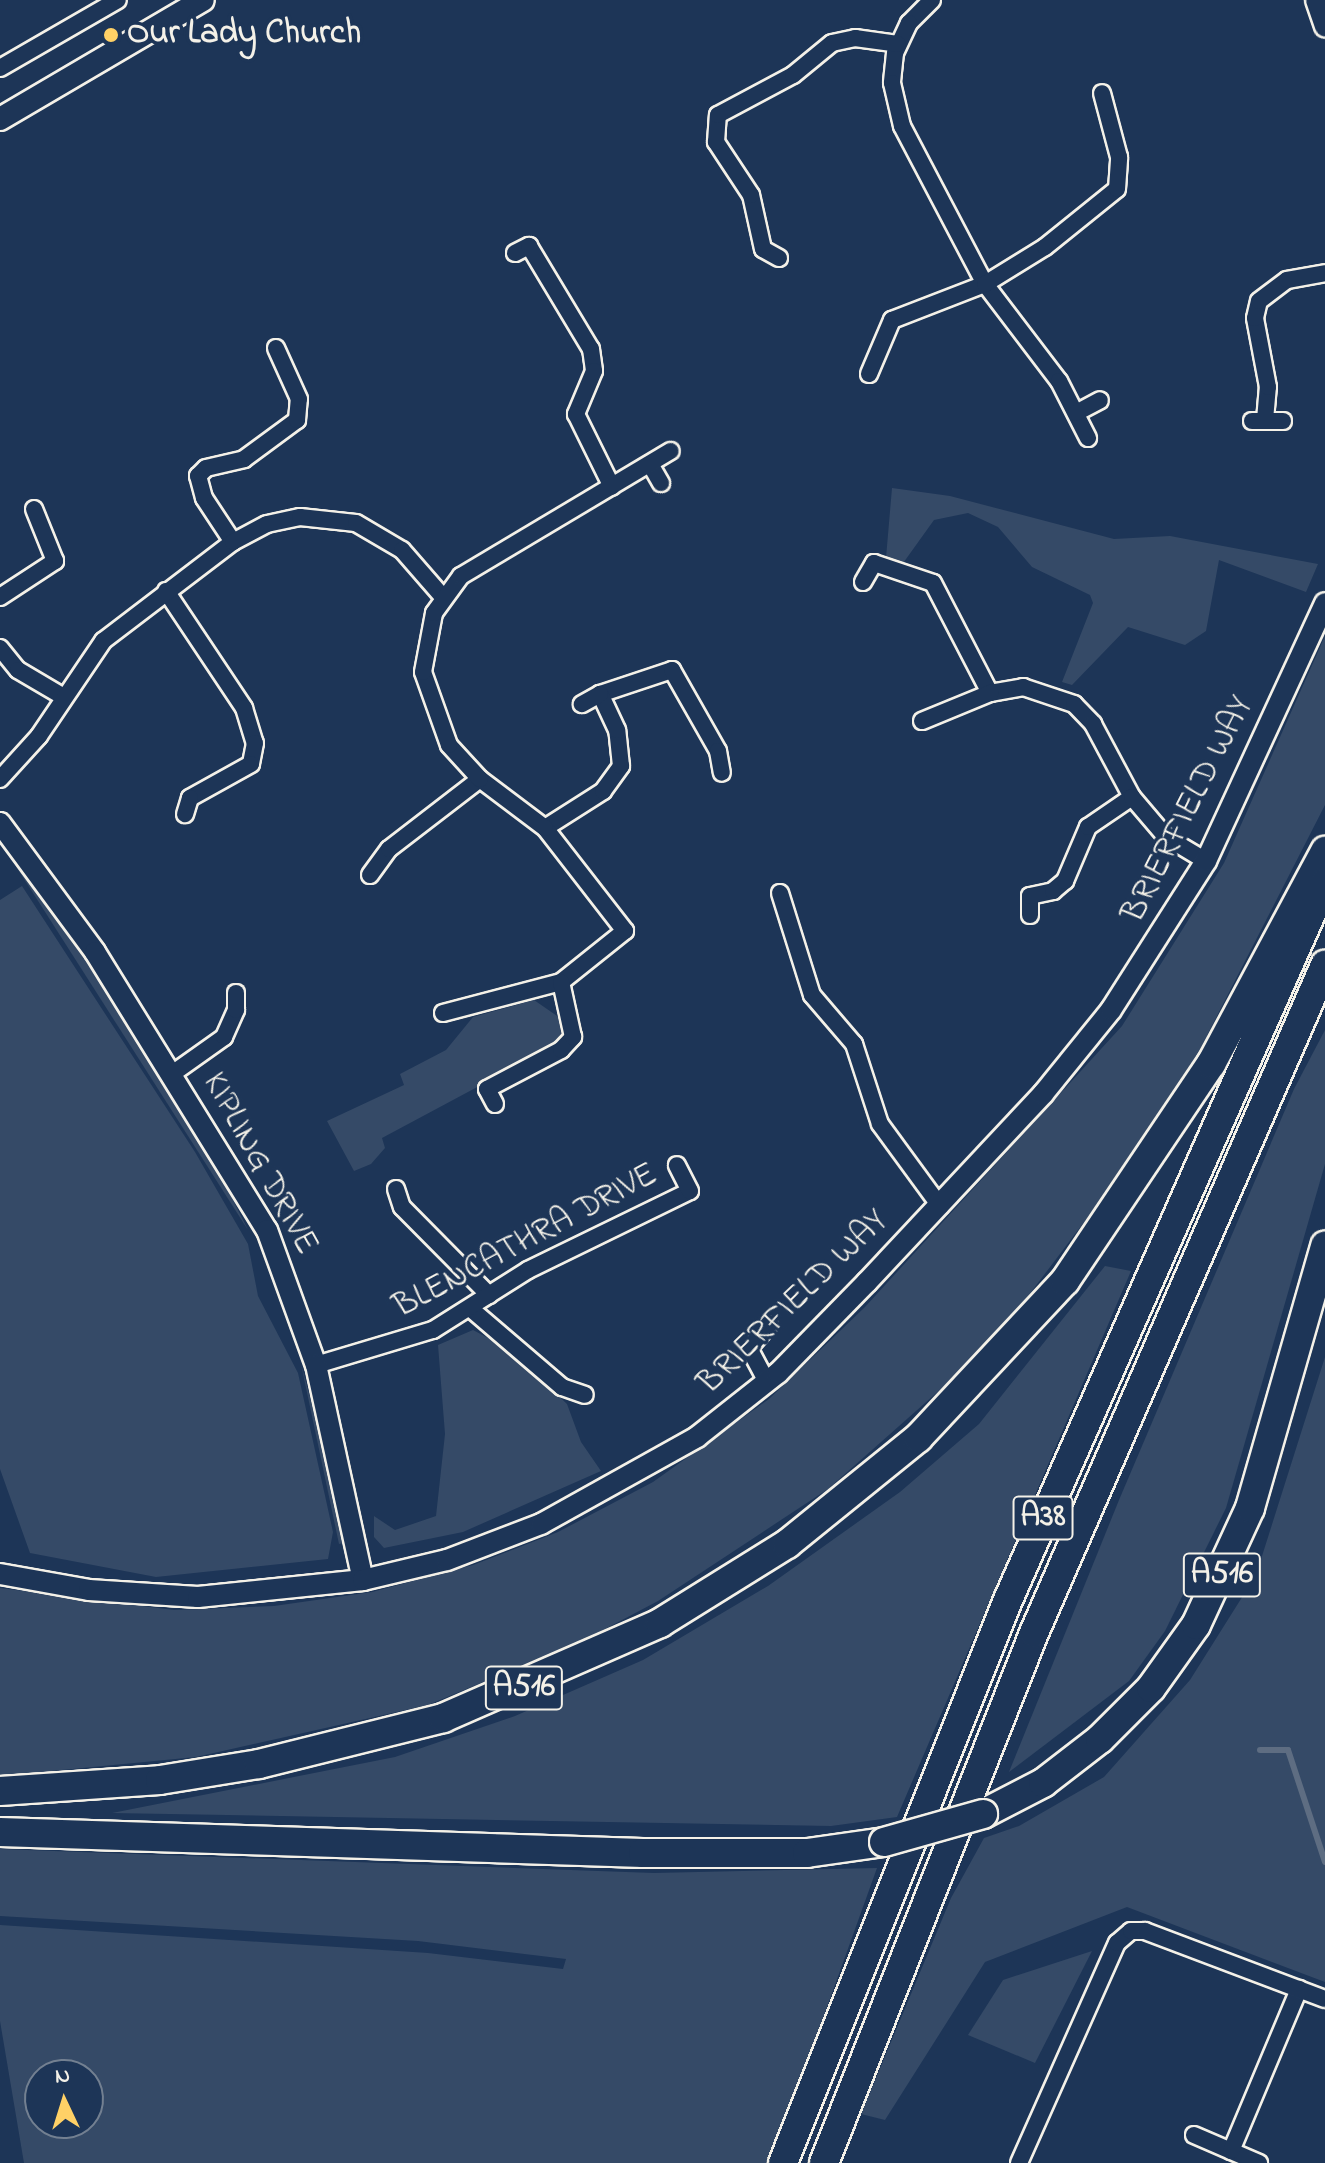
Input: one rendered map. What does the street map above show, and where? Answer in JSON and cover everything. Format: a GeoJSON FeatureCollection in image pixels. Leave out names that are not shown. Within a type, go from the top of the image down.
{"type":"FeatureCollection","features":[{"type":"Feature","properties":{"kind":"highway","name":"A516"},"geometry":{"type":"LineString","coordinates":[[0,1791],[160,1780],[259,1764],[443,1718],[660,1623],[787,1544],[918,1438],[1065,1281],[1211,1064],[1325,851]]}},
{"type":"Feature","properties":{"kind":"highway","name":"A38"},"geometry":{"type":"LineString","coordinates":[[783,2163],[1014,1586],[1325,882]]}},
{"type":"Feature","properties":{"kind":"highway","name":"A38"},"geometry":{"type":"LineString","coordinates":[[824,2163],[1034,1633],[1325,965]]}},
{"type":"Feature","properties":{"kind":"highway","name":"A516"},"geometry":{"type":"LineString","coordinates":[[0,1832],[658,1854],[807,1853],[884,1842],[983,1814],[1043,1783],[1100,1739],[1151,1688],[1196,1625],[1250,1508],[1325,1246]]}},
{"type":"Feature","properties":{"kind":"main road"},"geometry":{"type":"LineString","coordinates":[[1,117],[189,4]]}},
{"type":"Feature","properties":{"kind":"street"},"geometry":{"type":"LineString","coordinates":[[0,68],[118,0]]}},
{"type":"Feature","properties":{"kind":"street"},"geometry":{"type":"LineString","coordinates":[[932,0],[898,44],[892,83],[902,126],[985,284],[1076,413],[1088,438]]}},
{"type":"Feature","properties":{"kind":"street"},"geometry":{"type":"LineString","coordinates":[[1316,0],[1325,26]]}},
{"type":"Feature","properties":{"kind":"street"},"geometry":{"type":"LineString","coordinates":[[779,258],[763,249],[751,195],[716,142],[718,115],[793,75],[832,43],[855,38],[898,44]]}},
{"type":"Feature","properties":{"kind":"street"},"geometry":{"type":"LineString","coordinates":[[869,374],[892,320],[985,284],[1045,247],[1117,189],[1119,157],[1102,93]]}},
{"type":"Feature","properties":{"kind":"street"},"geometry":{"type":"LineString","coordinates":[[515,253],[529,246],[591,349],[594,371],[576,414],[612,487]]}},
{"type":"Feature","properties":{"kind":"street"},"geometry":{"type":"LineString","coordinates":[[1283,421],[1259,420],[1268,387],[1255,318],[1259,301],[1287,280],[1325,273]]}},
{"type":"Feature","properties":{"kind":"street"},"geometry":{"type":"LineString","coordinates":[[233,542],[204,498],[198,476],[206,468],[244,459],[297,420],[299,399],[276,348]]}},
{"type":"Feature","properties":{"kind":"street"},"geometry":{"type":"LineString","coordinates":[[1076,413],[1100,400]]}},
{"type":"Feature","properties":{"kind":"street"},"geometry":{"type":"LineString","coordinates":[[443,1013],[561,982],[625,931],[545,828],[480,779],[449,745],[425,690],[428,635],[442,596],[515,541],[671,451]]}},
{"type":"Feature","properties":{"kind":"street"},"geometry":{"type":"LineString","coordinates":[[650,464],[661,483]]}},
{"type":"Feature","properties":{"kind":"street"},"geometry":{"type":"LineString","coordinates":[[0,597],[55,561],[34,509]]}},
{"type":"Feature","properties":{"kind":"street"},"geometry":{"type":"LineString","coordinates":[[0,779],[39,736],[62,696],[103,641],[233,542],[282,520],[356,523],[402,550],[442,596]]}},
{"type":"Feature","properties":{"kind":"street"},"geometry":{"type":"LineString","coordinates":[[863,582],[874,563],[933,583],[990,693]]}},
{"type":"Feature","properties":{"kind":"street"},"geometry":{"type":"LineString","coordinates":[[166,591],[244,708],[255,743],[251,764],[190,798],[185,814]]}},
{"type":"Feature","properties":{"kind":"street","name":"BRIERFIELD WAY"},"geometry":{"type":"LineString","coordinates":[[0,1574],[89,1590],[198,1597],[363,1580],[447,1560],[596,1498],[697,1437],[767,1382],[940,1206],[1111,1010],[1206,861],[1325,603]]}},
{"type":"Feature","properties":{"kind":"street"},"geometry":{"type":"LineString","coordinates":[[0,648],[18,670],[62,696]]}},
{"type":"Feature","properties":{"kind":"street"},"geometry":{"type":"LineString","coordinates":[[582,704],[600,694],[672,670],[718,751],[722,773]]}},
{"type":"Feature","properties":{"kind":"street"},"geometry":{"type":"LineString","coordinates":[[922,721],[990,693],[1023,687],[1074,704],[1093,724],[1132,797],[1166,837],[1206,861]]}},
{"type":"Feature","properties":{"kind":"street"},"geometry":{"type":"LineString","coordinates":[[545,828],[603,791],[621,766],[617,730],[600,694]]}},
{"type":"Feature","properties":{"kind":"street"},"geometry":{"type":"LineString","coordinates":[[370,875],[389,849],[480,779]]}},
{"type":"Feature","properties":{"kind":"street"},"geometry":{"type":"LineString","coordinates":[[1030,915],[1030,896],[1053,891],[1065,881],[1088,827],[1132,797]]}},
{"type":"Feature","properties":{"kind":"street","name":"KIPLING DRIVE"},"geometry":{"type":"LineString","coordinates":[[0,823],[95,952],[267,1230],[316,1365],[363,1580]]}},
{"type":"Feature","properties":{"kind":"street"},"geometry":{"type":"LineString","coordinates":[[780,893],[812,995],[854,1044],[880,1124],[940,1206]]}},
{"type":"Feature","properties":{"kind":"street"},"geometry":{"type":"LineString","coordinates":[[495,1104],[487,1089],[561,1050],[573,1037],[561,982]]}},
{"type":"Feature","properties":{"kind":"street"},"geometry":{"type":"LineString","coordinates":[[172,1074],[224,1037],[236,1010],[236,993]]}},
{"type":"Feature","properties":{"kind":"street","name":"BLENCATHRA DRIVE"},"geometry":{"type":"LineString","coordinates":[[316,1365],[402,1342],[471,1309],[489,1295],[690,1191],[677,1165]]}},
{"type":"Feature","properties":{"kind":"street"},"geometry":{"type":"LineString","coordinates":[[396,1189],[402,1207],[489,1295]]}},
{"type":"Feature","properties":{"kind":"street"},"geometry":{"type":"LineString","coordinates":[[471,1309],[562,1387],[585,1395]]}},
{"type":"Feature","properties":{"kind":"street"},"geometry":{"type":"LineString","coordinates":[[767,1382],[749,1348],[769,1325]]}},
{"type":"Feature","properties":{"kind":"street"},"geometry":{"type":"LineString","coordinates":[[1019,2163],[1117,1943],[1131,1931],[1145,1931],[1325,1999]]}},
{"type":"Feature","properties":{"kind":"street"},"geometry":{"type":"LineString","coordinates":[[1231,2151],[1299,1989]]}},
{"type":"Feature","properties":{"kind":"street"},"geometry":{"type":"LineString","coordinates":[[1194,2135],[1259,2163]]}},
{"type":"Feature","properties":{"kind":"shaded area"},"geometry":{"type":"Polygon","coordinates":[[[892,488],[950,496],[1114,539],[1170,536],[1318,564],[1306,592],[1219,560],[1206,631],[1185,645],[1128,627],[1072,685],[1062,682],[1093,603],[1090,595],[1032,567],[998,527],[968,513],[934,520],[901,566],[895,565],[886,558],[892,488]]]}},
{"type":"Feature","properties":{"kind":"shaded area"},"geometry":{"type":"Polygon","coordinates":[[[1325,636],[1325,805],[1199,1051],[1144,1143],[1022,1304],[960,1372],[828,1489],[658,1601],[588,1638],[428,1705],[196,1757],[0,1776],[0,1588],[174,1610],[274,1606],[372,1592],[473,1565],[558,1532],[653,1482],[769,1399],[865,1307],[1122,1026],[1224,863],[1325,636]]]}},
{"type":"Feature","properties":{"kind":"shaded area"},"geometry":{"type":"Polygon","coordinates":[[[3,846],[64,927],[206,1146],[248,1230],[3,846]]]}},
{"type":"Feature","properties":{"kind":"shaded area"},"geometry":{"type":"Polygon","coordinates":[[[22,886],[195,1152],[248,1244],[258,1296],[298,1373],[333,1532],[328,1559],[156,1577],[30,1553],[0,1469],[0,900],[22,886]]]}},
{"type":"Feature","properties":{"kind":"shaded area"},"geometry":{"type":"Polygon","coordinates":[[[534,1000],[560,1018],[561,1034],[552,1047],[382,1138],[385,1148],[371,1164],[354,1171],[327,1121],[404,1085],[400,1074],[446,1050],[473,1017],[534,1000]]]}},
{"type":"Feature","properties":{"kind":"shaded area"},"geometry":{"type":"Polygon","coordinates":[[[1325,1030],[1325,1164],[1226,1508],[1165,1631],[1129,1681],[1009,1772],[1119,1500],[1294,1089],[1325,1030]]]}},
{"type":"Feature","properties":{"kind":"shaded area"},"geometry":{"type":"Polygon","coordinates":[[[1105,1266],[1131,1271],[897,1817],[831,1826],[112,1813],[395,1757],[515,1716],[643,1660],[768,1586],[900,1492],[979,1424],[1105,1266]]]}},
{"type":"Feature","properties":{"kind":"shaded area"},"geometry":{"type":"Polygon","coordinates":[[[473,1330],[511,1350],[567,1404],[581,1442],[601,1471],[463,1532],[384,1548],[374,1537],[374,1516],[395,1530],[436,1516],[445,1434],[438,1345],[473,1330]]]}},
{"type":"Feature","properties":{"kind":"shaded area"},"geometry":{"type":"Polygon","coordinates":[[[1325,1357],[1325,1982],[1127,1907],[985,1962],[885,2120],[861,2114],[951,1898],[984,1838],[1019,1826],[1104,1777],[1190,1680],[1256,1575],[1325,1357]]]}},
{"type":"Feature","properties":{"kind":"shaded area"},"geometry":{"type":"Polygon","coordinates":[[[301,1364],[321,1438],[343,1543],[339,1544],[301,1364]]]}},
{"type":"Feature","properties":{"kind":"shaded area"},"geometry":{"type":"Polygon","coordinates":[[[0,1849],[654,1873],[877,1868],[771,2163],[24,2163],[0,2021],[0,1925],[428,1953],[563,1969],[566,1959],[418,1941],[0,1916],[0,1849]]]}},
{"type":"Feature","properties":{"kind":"shaded area"},"geometry":{"type":"Polygon","coordinates":[[[1092,1951],[1035,2063],[968,2035],[1003,1980],[1092,1951]]]}},
{"type":"Feature","properties":{"kind":"waterway"},"geometry":{"type":"LineString","coordinates":[[1260,1750],[1288,1750],[1325,1862]]}},
{"type":"Feature","properties":{"kind":"place","name":"Our Lady Church"},"geometry":{"type":"Point","coordinates":[111,35]}}]}
